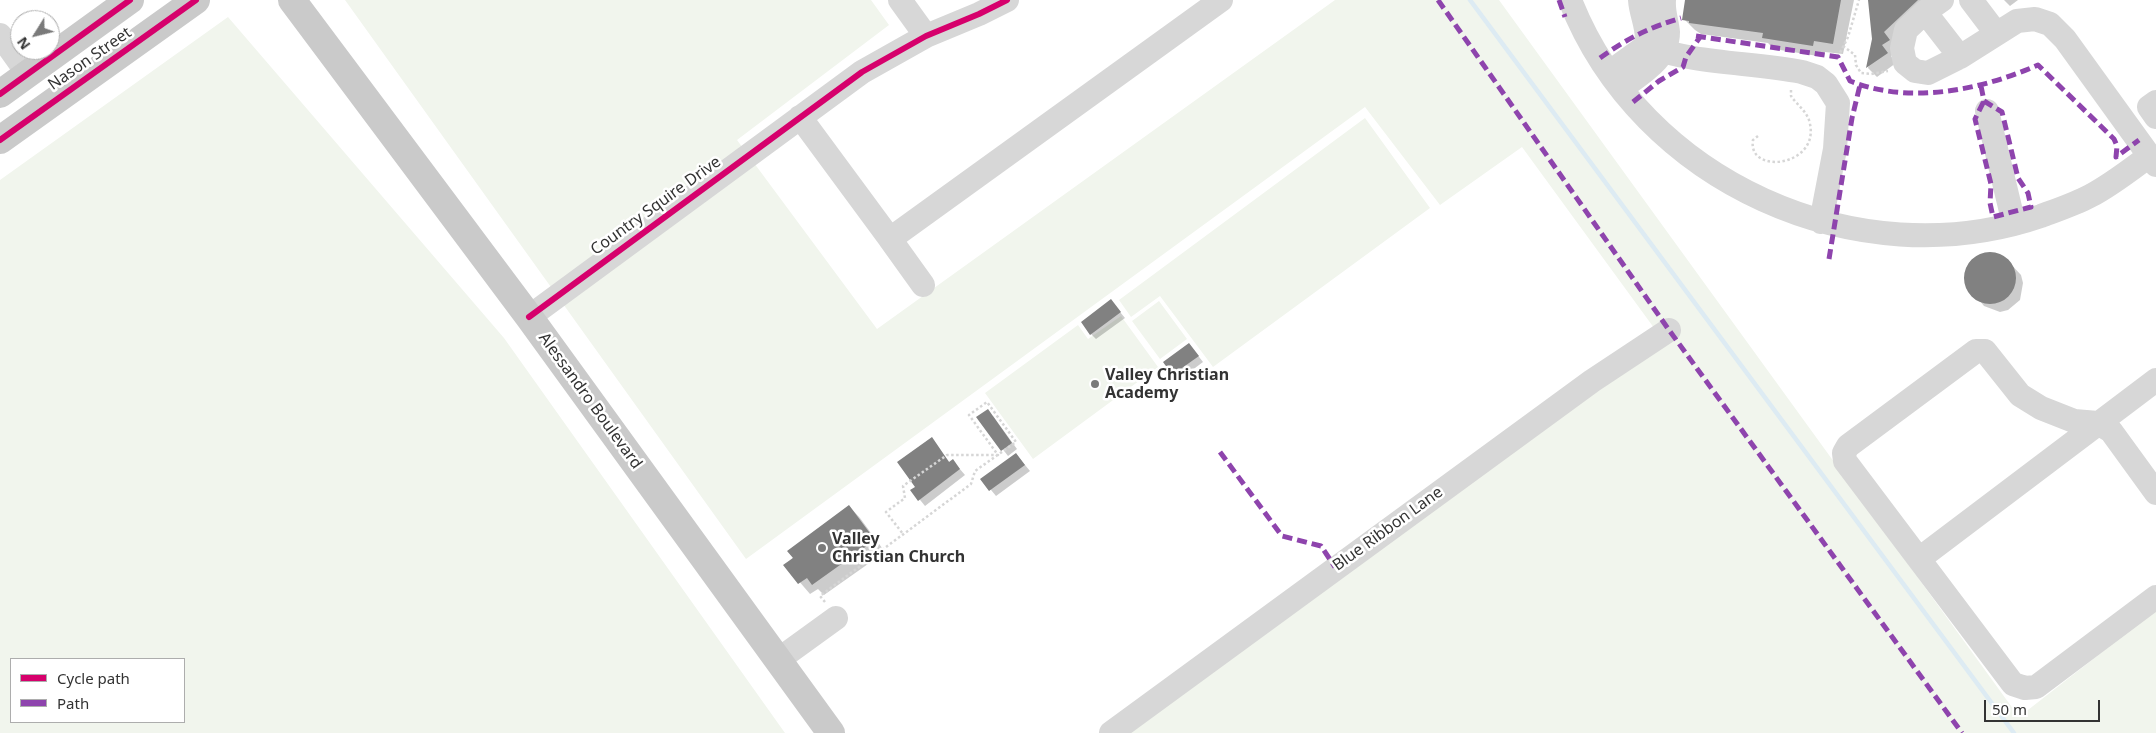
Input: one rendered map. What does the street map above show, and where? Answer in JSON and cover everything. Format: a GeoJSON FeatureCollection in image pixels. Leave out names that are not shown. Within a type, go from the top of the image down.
{"type":"FeatureCollection","features":[{"type":"Feature","properties":{"kind":"main road","name":"Nason Street"},"geometry":{"type":"LineString","coordinates":[[0,94],[130,0]]}},
{"type":"Feature","properties":{"kind":"main road","name":"Nason Street"},"geometry":{"type":"LineString","coordinates":[[0,140],[196,0]]}},
{"type":"Feature","properties":{"kind":"main road","name":"Alessandro Boulevard"},"geometry":{"type":"LineString","coordinates":[[292,0],[529,317],[831,733]]}},
{"type":"Feature","properties":{"kind":"street"},"geometry":{"type":"LineString","coordinates":[[900,0],[926,36]]}},
{"type":"Feature","properties":{"kind":"street","name":"Country Squire Drive"},"geometry":{"type":"LineString","coordinates":[[529,317],[862,72],[926,36],[979,14],[1006,0]]}},
{"type":"Feature","properties":{"kind":"street"},"geometry":{"type":"LineString","coordinates":[[890,239],[1221,0]]}},
{"type":"Feature","properties":{"kind":"street"},"geometry":{"type":"LineString","coordinates":[[1570,0],[1576,14],[1616,80],[1651,122],[1704,166],[1760,199],[1821,222],[1895,234],[1968,233],[2014,224],[2058,210],[2090,196],[2153,160],[2065,39],[2050,24],[2035,19],[2018,21],[1960,57],[1928,73],[1915,71],[1905,63],[1902,48],[1906,30],[1933,6],[1960,57]]}},
{"type":"Feature","properties":{"kind":"street"},"geometry":{"type":"LineString","coordinates":[[1640,0],[1640,11],[1648,37],[1655,49]]}},
{"type":"Feature","properties":{"kind":"street"},"geometry":{"type":"LineString","coordinates":[[1616,80],[1655,49],[1668,30],[1664,0]]}},
{"type":"Feature","properties":{"kind":"street"},"geometry":{"type":"LineString","coordinates":[[1971,0],[1996,33]]}},
{"type":"Feature","properties":{"kind":"street"},"geometry":{"type":"LineString","coordinates":[[0,35],[28,74]]}},
{"type":"Feature","properties":{"kind":"street"},"geometry":{"type":"LineString","coordinates":[[1655,49],[1793,70],[1817,77],[1826,84],[1838,103],[1834,149],[1821,222]]}},
{"type":"Feature","properties":{"kind":"street"},"geometry":{"type":"LineString","coordinates":[[2156,102],[2149,107],[2156,117]]}},
{"type":"Feature","properties":{"kind":"street"},"geometry":{"type":"LineString","coordinates":[[1987,111],[2014,224]]}},
{"type":"Feature","properties":{"kind":"street"},"geometry":{"type":"LineString","coordinates":[[800,117],[923,285]]}},
{"type":"Feature","properties":{"kind":"street","name":"Blue Ribbon Lane"},"geometry":{"type":"LineString","coordinates":[[1111,733],[1584,386],[1669,330]]}},
{"type":"Feature","properties":{"kind":"street"},"geometry":{"type":"LineString","coordinates":[[2156,493],[2111,431],[2098,423],[2074,421],[2041,408],[2020,395],[1985,351],[1976,351],[1848,446],[1844,453],[1845,460],[2013,684],[2024,688],[2036,687],[2156,597]]}},
{"type":"Feature","properties":{"kind":"street"},"geometry":{"type":"LineString","coordinates":[[1919,559],[2156,380]]}},
{"type":"Feature","properties":{"kind":"street"},"geometry":{"type":"LineString","coordinates":[[778,660],[836,618]]}},
{"type":"Feature","properties":{"kind":"path"},"geometry":{"type":"LineString","coordinates":[[1838,57],[1859,0]]}},
{"type":"Feature","properties":{"kind":"path"},"geometry":{"type":"LineString","coordinates":[[1843,46],[1855,54],[1856,65],[1861,73],[1879,74],[1905,63]]}},
{"type":"Feature","properties":{"kind":"path"},"geometry":{"type":"LineString","coordinates":[[1758,136],[1753,140],[1752,145],[1756,154],[1768,161],[1782,163],[1795,158],[1804,150],[1810,138],[1810,124],[1805,112],[1790,96],[1793,70]]}},
{"type":"Feature","properties":{"kind":"path"},"geometry":{"type":"LineString","coordinates":[[836,618],[820,596],[971,484],[975,471],[998,455],[1016,442],[987,402],[969,415],[998,455]]}},
{"type":"Feature","properties":{"kind":"path"},"geometry":{"type":"LineString","coordinates":[[903,534],[886,512],[905,498],[903,486],[947,455],[998,455]]}},
{"type":"Feature","properties":{"kind":"shaded area"},"geometry":{"type":"Polygon","coordinates":[[[345,0],[871,0],[889,25],[737,140],[877,329],[1335,0],[1499,0],[2019,717],[2156,610],[2156,733],[1129,733],[1589,394],[1665,343],[1522,147],[1440,205],[1365,107],[746,559],[345,0]]]}},
{"type":"Feature","properties":{"kind":"shaded area"},"geometry":{"type":"Polygon","coordinates":[[[228,17],[504,338],[785,733],[0,733],[0,180],[228,17]]]}},
{"type":"Feature","properties":{"kind":"shaded area"},"geometry":{"type":"Polygon","coordinates":[[[1365,118],[1430,208],[1213,367],[1160,296],[1131,317],[1119,300],[1365,118]]]}},
{"type":"Feature","properties":{"kind":"shaded area"},"geometry":{"type":"Polygon","coordinates":[[[1159,301],[1187,339],[1160,359],[1132,321],[1159,301]]]}},
{"type":"Feature","properties":{"kind":"shaded area"},"geometry":{"type":"Polygon","coordinates":[[[1121,316],[1158,367],[1033,459],[985,393],[1078,325],[1088,339],[1121,316]]]}},
{"type":"Feature","properties":{"kind":"building"},"geometry":{"type":"Polygon","coordinates":[[[1685,0],[1841,0],[1833,44],[1814,41],[1813,46],[1762,38],[1763,33],[1689,23],[1689,21],[1682,20],[1685,0]]]}},
{"type":"Feature","properties":{"kind":"building"},"geometry":{"type":"Polygon","coordinates":[[[1868,0],[1918,0],[1884,32],[1890,40],[1882,45],[1888,53],[1866,68],[1872,39],[1868,0]]]}},
{"type":"Feature","properties":{"kind":"building"},"geometry":{"type":"Polygon","coordinates":[[[1990,252],[2000,254],[2008,260],[2014,268],[2016,278],[2014,288],[2008,296],[2000,302],[1990,304],[1980,302],[1972,296],[1966,288],[1964,278],[1966,268],[1972,260],[1980,254],[1990,252]]]}},
{"type":"Feature","properties":{"kind":"building"},"geometry":{"type":"Polygon","coordinates":[[[1111,299],[1121,312],[1090,335],[1081,322],[1111,299]]]}},
{"type":"Feature","properties":{"kind":"building"},"geometry":{"type":"Polygon","coordinates":[[[1189,343],[1199,356],[1172,375],[1163,362],[1189,343]]]}},
{"type":"Feature","properties":{"kind":"building"},"geometry":{"type":"Polygon","coordinates":[[[988,409],[1012,443],[1001,451],[976,417],[988,409]]]}},
{"type":"Feature","properties":{"kind":"building"},"geometry":{"type":"Polygon","coordinates":[[[932,437],[949,462],[953,459],[960,469],[918,501],[910,490],[915,487],[897,462],[932,437]]]}},
{"type":"Feature","properties":{"kind":"building"},"geometry":{"type":"Polygon","coordinates":[[[1016,453],[1025,465],[989,491],[980,479],[1016,453]]]}},
{"type":"Feature","properties":{"kind":"building"},"geometry":{"type":"Polygon","coordinates":[[[849,505],[875,540],[812,585],[807,578],[798,584],[783,565],[793,558],[787,551],[849,505]]]}},
{"type":"Feature","properties":{"kind":"waterway"},"geometry":{"type":"LineString","coordinates":[[1470,0],[2014,733]]}},
{"type":"Feature","properties":{"kind":"marked path"},"geometry":{"type":"LineString","coordinates":[[1438,0],[1669,330],[1962,733]]}},
{"type":"Feature","properties":{"kind":"marked path"},"geometry":{"type":"LineString","coordinates":[[1559,0],[1565,17]]}},
{"type":"Feature","properties":{"kind":"marked path"},"geometry":{"type":"LineString","coordinates":[[1600,58],[1639,34],[1681,18]]}},
{"type":"Feature","properties":{"kind":"marked path"},"geometry":{"type":"LineString","coordinates":[[1696,36],[1838,57],[1850,81],[1873,88],[1897,92],[1921,93],[1969,87],[2016,74],[2038,65],[2114,139],[2117,146],[2116,157],[2139,140]]}},
{"type":"Feature","properties":{"kind":"marked path"},"geometry":{"type":"LineString","coordinates":[[1633,102],[1659,81],[1683,67],[1686,57],[1700,37]]}},
{"type":"Feature","properties":{"kind":"marked path"},"geometry":{"type":"LineString","coordinates":[[1829,259],[1852,118],[1860,85]]}},
{"type":"Feature","properties":{"kind":"marked path"},"geometry":{"type":"LineString","coordinates":[[1981,86],[1984,101],[2002,112],[2018,178],[2028,193],[2031,207],[1993,217],[1990,203],[1991,184],[1975,119],[1984,101]]}},
{"type":"Feature","properties":{"kind":"marked path"},"geometry":{"type":"LineString","coordinates":[[1220,452],[1282,536],[1321,546],[1335,567]]}},
{"type":"Feature","properties":{"kind":"cycle path"},"geometry":{"type":"LineString","coordinates":[[0,94],[130,0]]}},
{"type":"Feature","properties":{"kind":"cycle path"},"geometry":{"type":"LineString","coordinates":[[0,140],[196,0]]}},
{"type":"Feature","properties":{"kind":"cycle path"},"geometry":{"type":"LineString","coordinates":[[529,317],[862,72],[926,36],[1007,0]]}},
{"type":"Feature","properties":{"kind":"place","name":"Valley Christian Academy"},"geometry":{"type":"Point","coordinates":[1095,384]}},
{"type":"Feature","properties":{"kind":"place","name":"Valley Christian Church"},"geometry":{"type":"Point","coordinates":[822,548]}}]}
